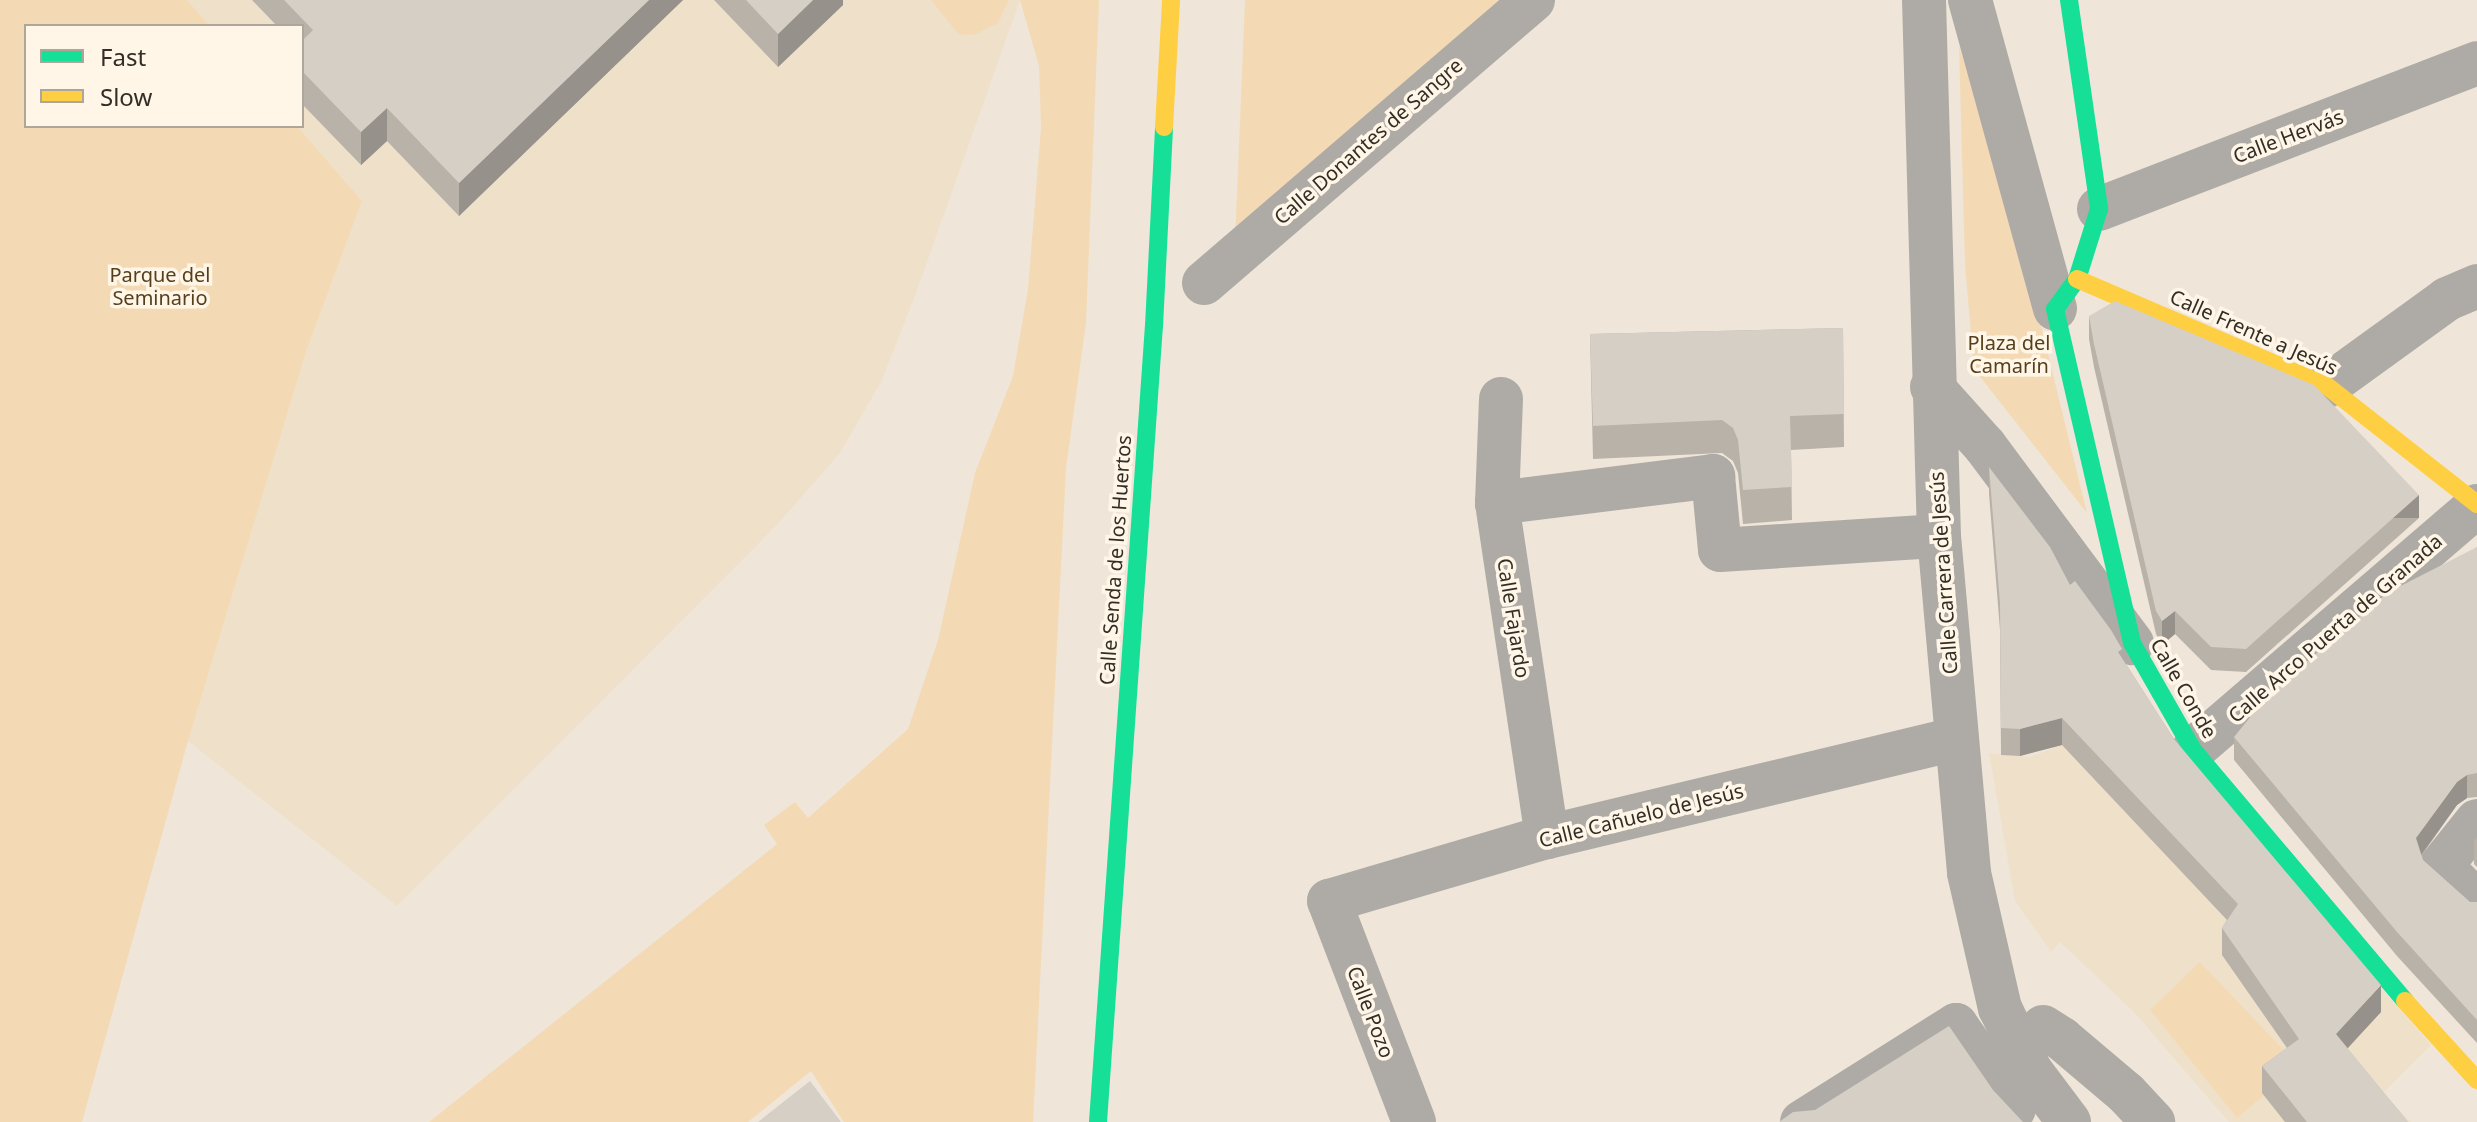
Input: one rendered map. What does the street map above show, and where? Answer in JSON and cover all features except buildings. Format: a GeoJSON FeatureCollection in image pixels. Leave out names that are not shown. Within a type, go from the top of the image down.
{"type":"FeatureCollection","features":[{"type":"Feature","properties":{"kind":"street","name":"Calle Senda de los Huertos"},"geometry":{"type":"LineString","coordinates":[[1098,1122],[1154,326],[1171,0]]}},
{"type":"Feature","properties":{"kind":"street","name":"Calle Donantes de Sangre"},"geometry":{"type":"LineString","coordinates":[[1204,283],[1533,0]]}},
{"type":"Feature","properties":{"kind":"street","name":"Calle Carrera de Jesús"},"geometry":{"type":"LineString","coordinates":[[1924,0],[1932,387],[1939,536],[1969,873],[2000,1008],[2030,1070],[2069,1122]]}},
{"type":"Feature","properties":{"kind":"street"},"geometry":{"type":"LineString","coordinates":[[1970,0],[2066,294]]}},
{"type":"Feature","properties":{"kind":"street"},"geometry":{"type":"LineString","coordinates":[[2066,294],[2099,209],[2069,0]]}},
{"type":"Feature","properties":{"kind":"street","name":"Calle Hervás"},"geometry":{"type":"LineString","coordinates":[[2099,209],[2477,63]]}},
{"type":"Feature","properties":{"kind":"street"},"geometry":{"type":"LineString","coordinates":[[2327,386],[2447,299],[2477,286]]}},
{"type":"Feature","properties":{"kind":"street","name":"Calle Frente a Jesús"},"geometry":{"type":"LineString","coordinates":[[2066,294],[2327,386],[2477,505]]}},
{"type":"Feature","properties":{"kind":"street","name":"Calle Conde"},"geometry":{"type":"LineString","coordinates":[[2066,294],[2132,643],[2193,750],[2378,972],[2477,1080]]}},
{"type":"Feature","properties":{"kind":"street"},"geometry":{"type":"LineString","coordinates":[[1932,387],[1985,446],[2132,643]]}},
{"type":"Feature","properties":{"kind":"street","name":"Calle Fajardo"},"geometry":{"type":"LineString","coordinates":[[1501,399],[1497,503],[1547,837]]}},
{"type":"Feature","properties":{"kind":"street"},"geometry":{"type":"LineString","coordinates":[[1497,503],[1713,476],[1720,550],[1939,536]]}},
{"type":"Feature","properties":{"kind":"street","name":"Calle Arco Puerta de Granada"},"geometry":{"type":"LineString","coordinates":[[2193,750],[2477,505]]}},
{"type":"Feature","properties":{"kind":"street","name":"Calle Cañuelo de Jesús"},"geometry":{"type":"LineString","coordinates":[[1329,901],[1547,837],[1955,739]]}},
{"type":"Feature","properties":{"kind":"street"},"geometry":{"type":"LineString","coordinates":[[2477,821],[2441,866],[2477,902]]}},
{"type":"Feature","properties":{"kind":"street","name":"Calle Pozo"},"geometry":{"type":"LineString","coordinates":[[1329,901],[1414,1122]]}},
{"type":"Feature","properties":{"kind":"street"},"geometry":{"type":"LineString","coordinates":[[1802,1122],[1956,1025],[2014,1109]]}},
{"type":"Feature","properties":{"kind":"street"},"geometry":{"type":"LineString","coordinates":[[2043,1027],[2126,1093],[2153,1122]]}},
{"type":"Feature","properties":{"kind":"shaded area"},"geometry":{"type":"Polygon","coordinates":[[[187,0],[1020,0],[915,296],[881,382],[840,453],[775,527],[397,906],[188,741],[306,352],[362,201],[299,128],[304,128],[304,24],[208,24],[187,0]]]}},
{"type":"Feature","properties":{"kind":"shaded area"},"geometry":{"type":"Polygon","coordinates":[[[2142,717],[2431,1045],[2383,1093],[2411,1122],[2229,1122],[2133,1011],[2060,942],[2051,952],[2015,901],[1989,753],[2029,757],[2142,717]]]}},
{"type":"Feature","properties":{"kind":"green space","name":"Parque del Seminario"},"geometry":{"type":"Polygon","coordinates":[[[0,0],[187,0],[208,24],[24,24],[24,128],[299,128],[362,201],[306,352],[188,741],[82,1122],[0,1122],[0,0]]]}},
{"type":"Feature","properties":{"kind":"green space"},"geometry":{"type":"Polygon","coordinates":[[[931,0],[1009,0],[998,23],[974,35],[958,34],[931,0]]]}},
{"type":"Feature","properties":{"kind":"green space"},"geometry":{"type":"Polygon","coordinates":[[[1020,0],[1099,0],[1086,323],[1066,468],[1033,1122],[844,1122],[811,1071],[748,1122],[429,1122],[777,844],[764,825],[795,802],[808,818],[908,729],[938,640],[975,473],[1013,376],[1028,289],[1041,128],[1039,66],[1020,0]]]}},
{"type":"Feature","properties":{"kind":"green space"},"geometry":{"type":"Polygon","coordinates":[[[1245,0],[1515,0],[1235,241],[1245,0]]]}},
{"type":"Feature","properties":{"kind":"green space","name":"Plaza del Camarín"},"geometry":{"type":"Polygon","coordinates":[[[1959,46],[2014,215],[2087,513],[1974,369],[1965,265],[1959,46]]]}},
{"type":"Feature","properties":{"kind":"green space"},"geometry":{"type":"Polygon","coordinates":[[[2200,962],[2299,1066],[2237,1118],[2150,1010],[2200,962]]]}},
{"type":"Feature","properties":{"kind":"traffic: fast"},"geometry":{"type":"LineString","coordinates":[[2069,0],[2099,209],[2077,279],[2055,309],[2132,643],[2193,750],[2405,1001]]}},
{"type":"Feature","properties":{"kind":"traffic: fast"},"geometry":{"type":"LineString","coordinates":[[1098,1122],[1154,326],[1164,127]]}},
{"type":"Feature","properties":{"kind":"traffic: slow"},"geometry":{"type":"LineString","coordinates":[[1164,127],[1171,0]]}},
{"type":"Feature","properties":{"kind":"traffic: slow"},"geometry":{"type":"LineString","coordinates":[[2077,279],[2327,386],[2477,504]]}},
{"type":"Feature","properties":{"kind":"traffic: slow"},"geometry":{"type":"LineString","coordinates":[[2405,1001],[2477,1080]]}}]}
